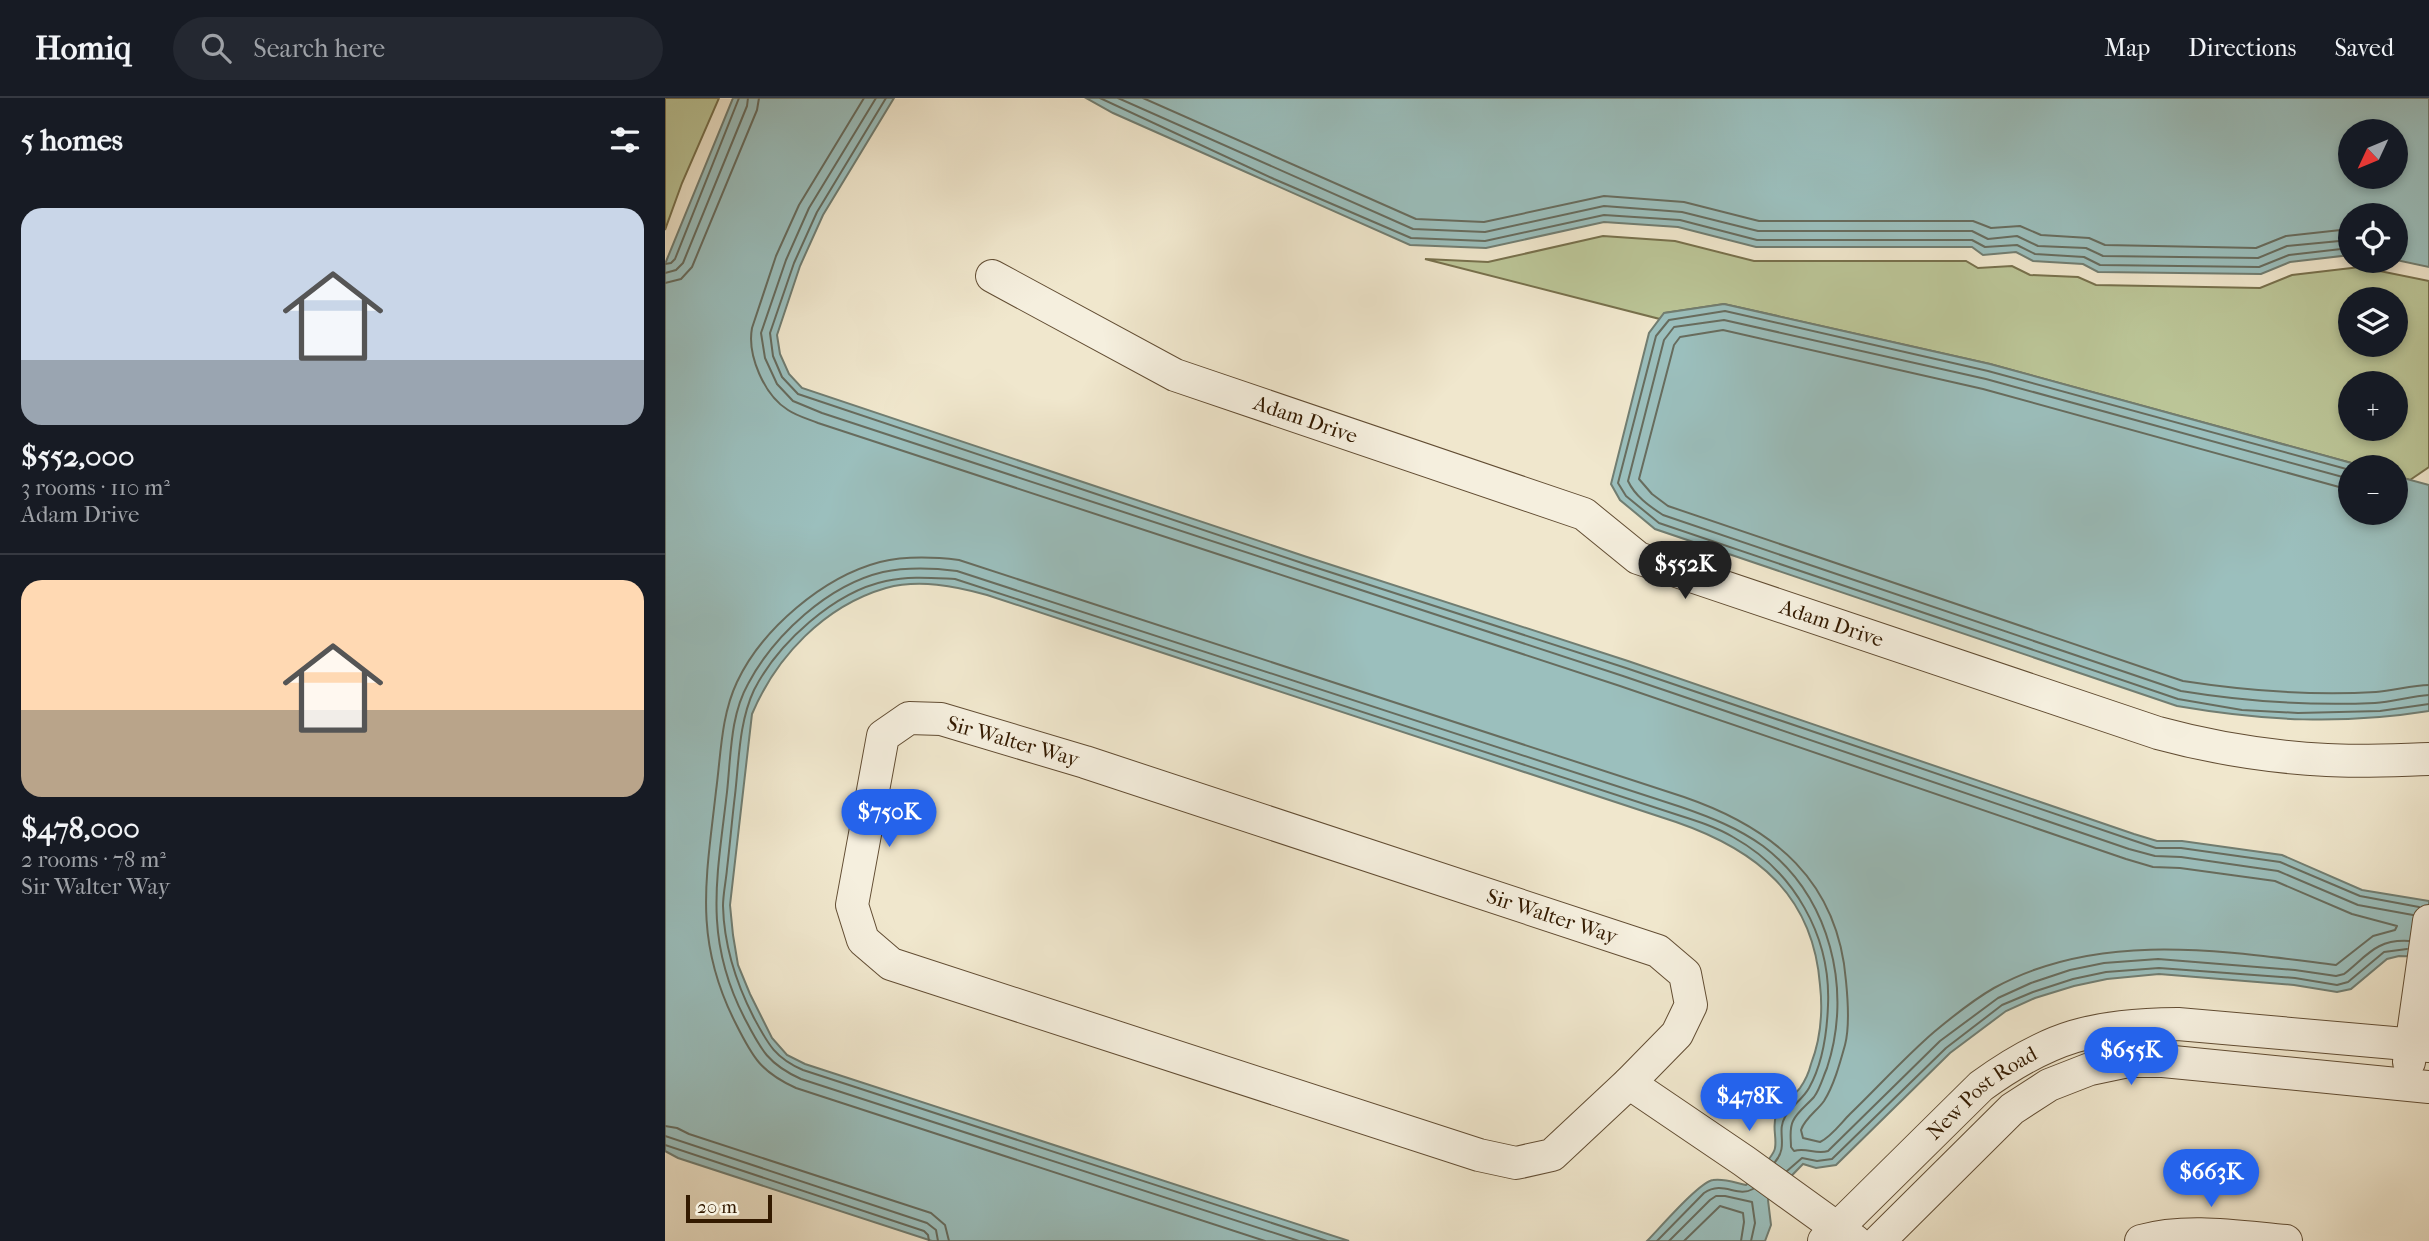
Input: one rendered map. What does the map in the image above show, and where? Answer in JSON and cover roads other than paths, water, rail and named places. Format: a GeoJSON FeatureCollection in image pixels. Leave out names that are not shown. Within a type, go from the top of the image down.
{"type":"FeatureCollection","features":[{"type":"Feature","properties":{"kind":"street","name":"Adam Drive"},"geometry":{"type":"LineString","coordinates":[[992,276],[1175,375],[1584,514],[1639,558],[2158,733],[2241,752],[2316,759],[2429,759]]}},
{"type":"Feature","properties":{"kind":"street","name":"Sir Walter Way"},"geometry":{"type":"LineString","coordinates":[[909,718],[941,719],[1085,762],[1658,951],[1685,974],[1692,1005],[1677,1034],[1629,1083],[1552,1155],[1516,1163],[1479,1155],[891,964],[863,940],[852,905],[883,736],[909,718]]}},
{"type":"Feature","properties":{"kind":"street"},"geometry":{"type":"LineString","coordinates":[[2417,1086],[2429,921]]}},
{"type":"Feature","properties":{"kind":"street","name":"New Post Road"},"geometry":{"type":"LineString","coordinates":[[1839,1236],[1981,1086],[2038,1049],[2070,1036],[2117,1027],[2178,1024],[2420,1045]]}},
{"type":"Feature","properties":{"kind":"street","name":"New Post Road"},"geometry":{"type":"LineString","coordinates":[[1879,1241],[2012,1109],[2049,1085],[2089,1069],[2128,1061],[2164,1061],[2417,1086]]}},
{"type":"Feature","properties":{"kind":"street"},"geometry":{"type":"LineString","coordinates":[[1629,1083],[1839,1236]]}},
{"type":"Feature","properties":{"kind":"street"},"geometry":{"type":"LineString","coordinates":[[2141,1241],[2159,1236],[2209,1235],[2286,1241]]}},
{"type":"Feature","properties":{"kind":"water"},"geometry":{"type":"Polygon","coordinates":[[[733,98],[894,98],[823,215],[800,266],[777,335],[780,354],[789,374],[802,388],[1628,661],[2134,834],[2157,841],[2182,841],[2282,855],[2362,890],[2429,901],[2429,957],[2399,956],[2387,959],[2351,989],[2337,992],[2294,985],[2159,974],[2107,979],[2035,998],[2006,1011],[1950,1053],[1836,1165],[1816,1168],[1803,1164],[1768,1200],[1771,1225],[1765,1241],[1647,1241],[1689,1197],[1707,1183],[1721,1180],[1746,1185],[1771,1156],[1775,1148],[1776,1116],[1802,1085],[1808,1073],[1820,1025],[1820,985],[1815,953],[1806,926],[1793,901],[1776,880],[1732,847],[1676,822],[987,595],[937,585],[899,585],[863,596],[842,607],[805,636],[774,673],[752,714],[730,905],[738,965],[772,1038],[787,1055],[805,1064],[1349,1241],[932,1241],[678,1158],[665,1151],[665,264],[733,98]]]}},
{"type":"Feature","properties":{"kind":"water"},"geometry":{"type":"Polygon","coordinates":[[[1086,98],[2429,98],[2429,267],[2408,263],[2408,203],[2338,203],[2338,256],[2290,262],[2261,274],[2098,272],[2083,264],[2033,261],[2016,252],[1983,255],[1972,247],[1756,247],[1678,227],[1604,222],[1486,248],[1410,245],[1113,113],[1086,98]]]}},
{"type":"Feature","properties":{"kind":"water"},"geometry":{"type":"Polygon","coordinates":[[[1724,304],[1990,364],[2338,459],[2338,525],[2408,525],[2408,479],[2429,485],[2429,711],[2334,720],[2272,718],[2177,706],[1655,529],[1620,500],[1611,484],[1649,333],[1664,313],[1724,304]]]}}]}
